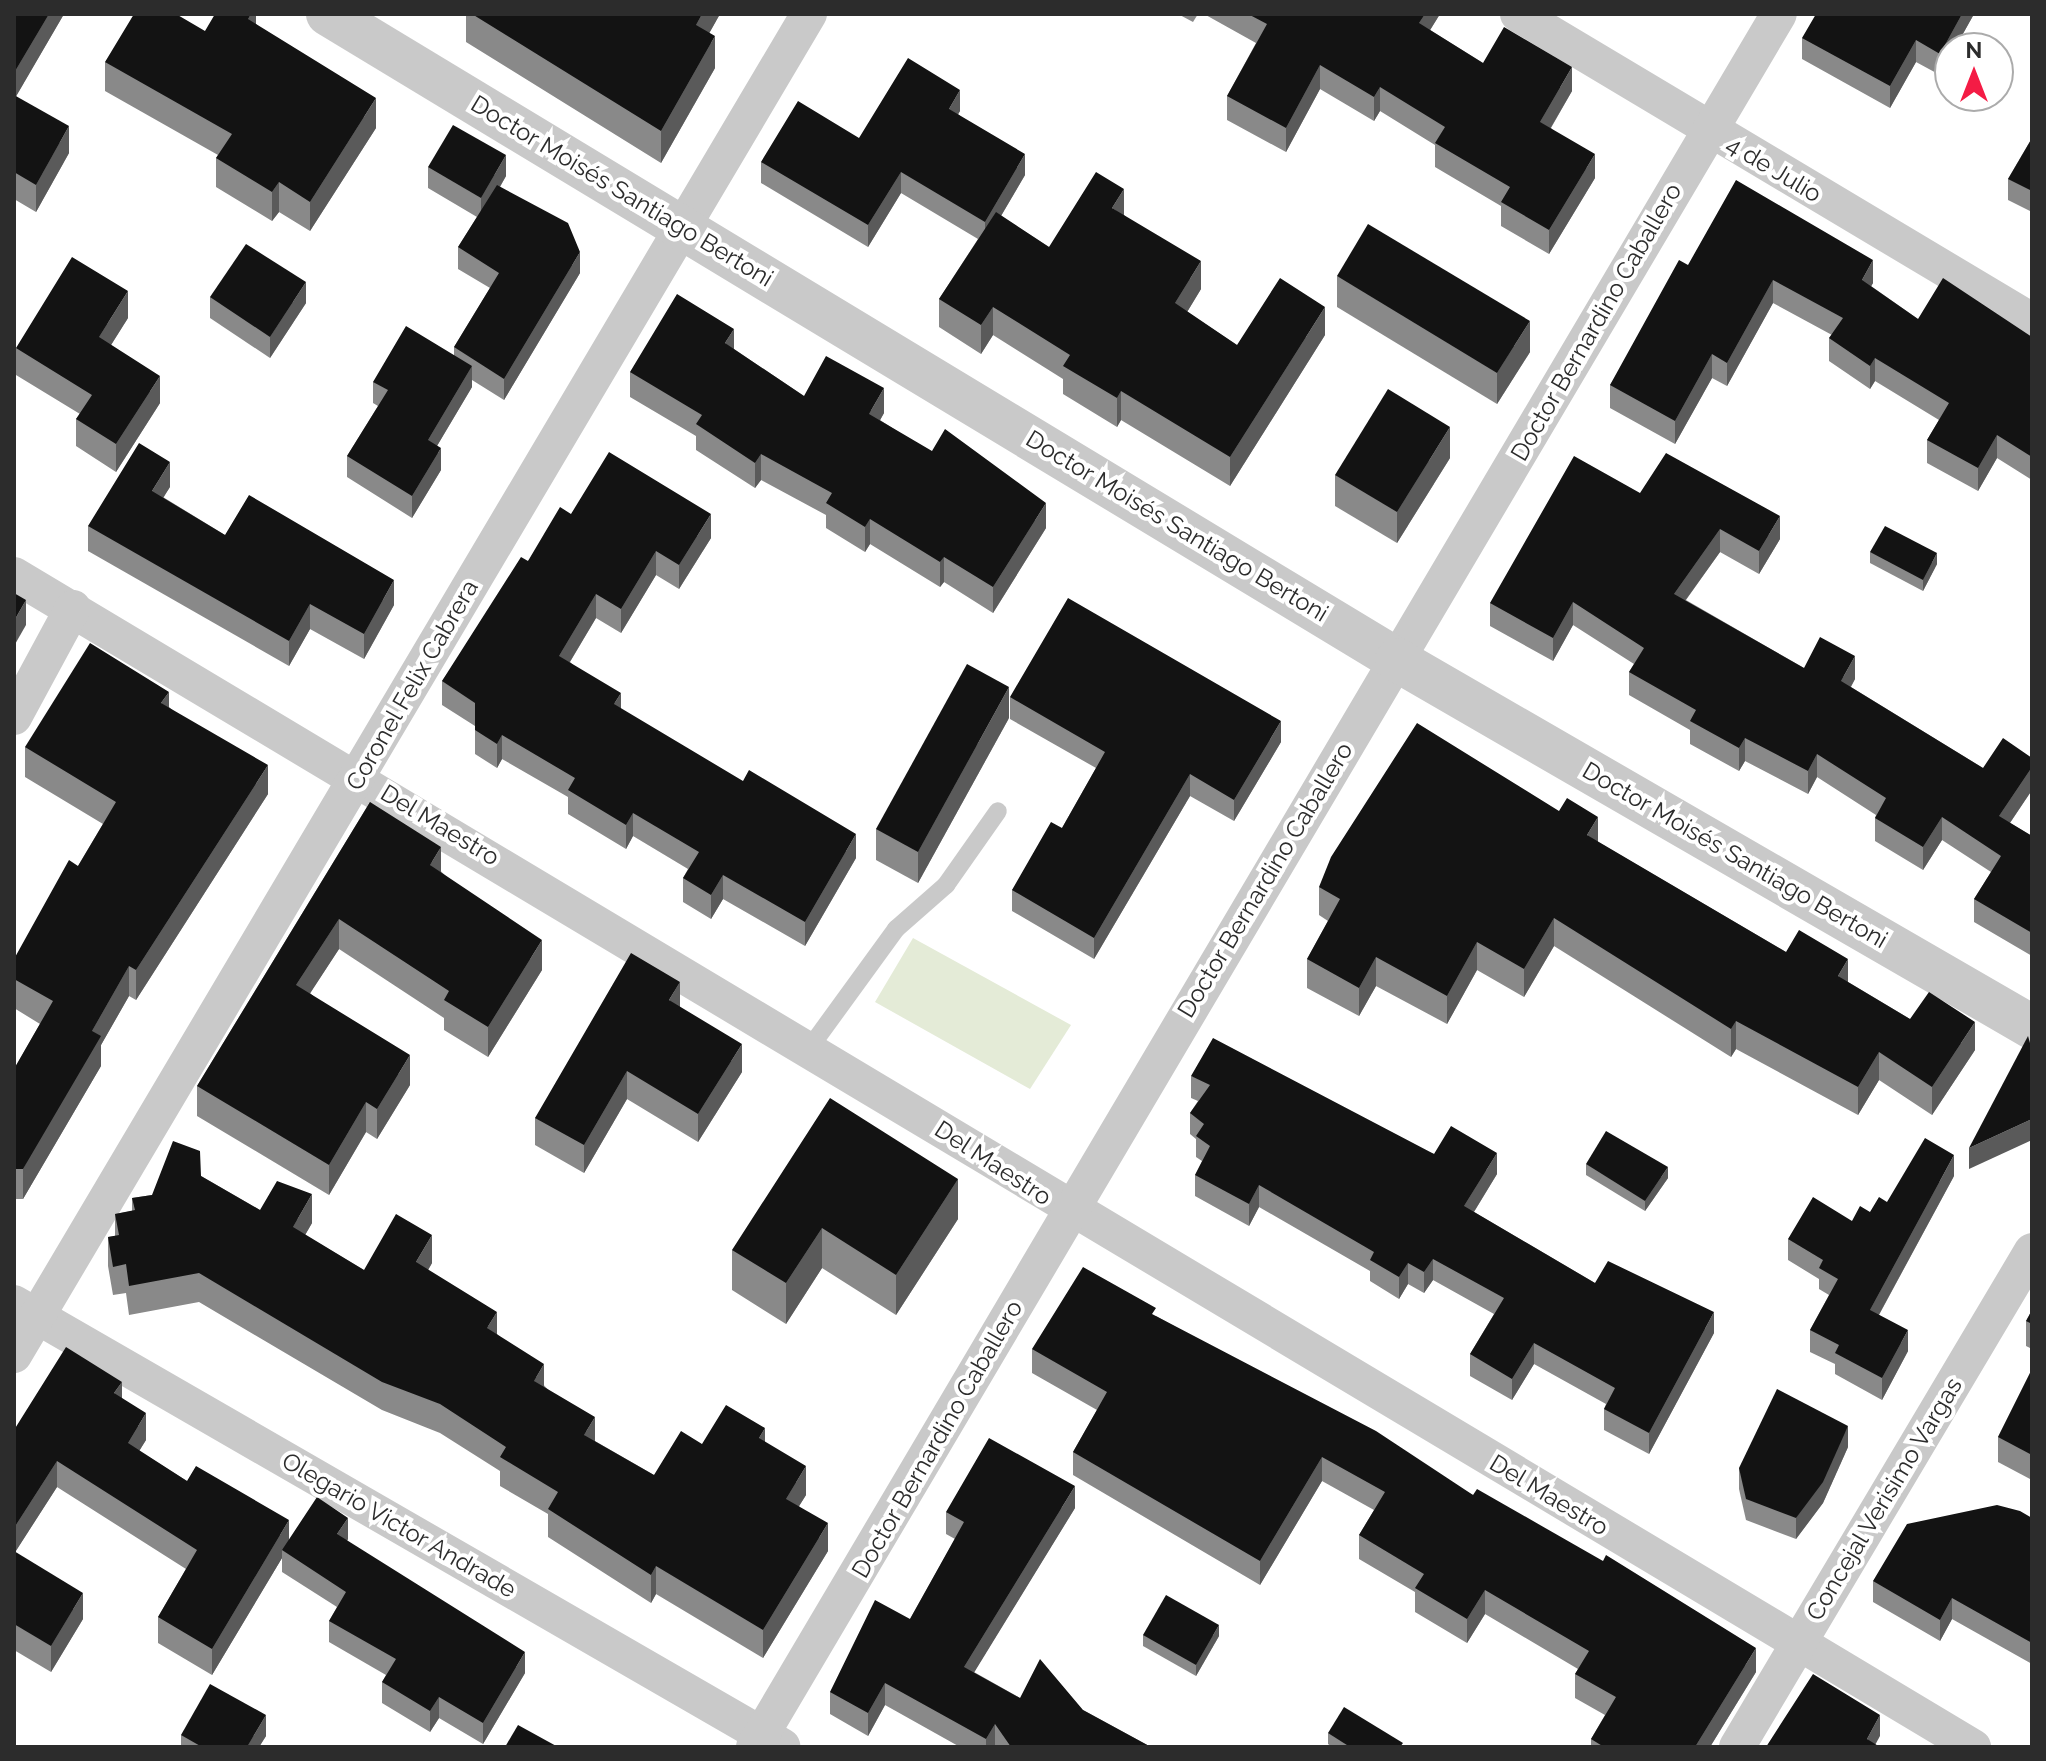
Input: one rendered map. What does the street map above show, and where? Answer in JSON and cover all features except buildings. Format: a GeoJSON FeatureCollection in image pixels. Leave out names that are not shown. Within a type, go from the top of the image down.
{"type":"FeatureCollection","features":[{"type":"Feature","properties":{"kind":"street","name":"Doctor Moisés Santiago Bertoni"},"geometry":{"type":"LineString","coordinates":[[328,14],[1397,660],[2032,1027]]}},
{"type":"Feature","properties":{"kind":"street","name":"Coronel Felix Cabrera"},"geometry":{"type":"LineString","coordinates":[[14,1355],[26,1310],[358,777],[679,225],[809,14]]}},
{"type":"Feature","properties":{"kind":"street","name":"4 de Julio"},"geometry":{"type":"LineString","coordinates":[[1518,14],[2032,321]]}},
{"type":"Feature","properties":{"kind":"street","name":"Doctor Bernardino Caballero"},"geometry":{"type":"LineString","coordinates":[[766,1743],[1067,1211],[1779,14]]}},
{"type":"Feature","properties":{"kind":"street","name":"Del Maestro"},"geometry":{"type":"LineString","coordinates":[[14,575],[811,1046],[1067,1211],[1973,1747]]}},
{"type":"Feature","properties":{"kind":"street"},"geometry":{"type":"LineString","coordinates":[[14,717],[73,608]]}},
{"type":"Feature","properties":{"kind":"street","name":"Concejal Verisimo Vargas"},"geometry":{"type":"LineString","coordinates":[[1737,1747],[2032,1251]]}},
{"type":"Feature","properties":{"kind":"street","name":"Olegario Victor Andrade"},"geometry":{"type":"LineString","coordinates":[[26,1310],[766,1743]]}},
{"type":"Feature","properties":{"kind":"lane"},"geometry":{"type":"LineString","coordinates":[[811,1046],[896,929],[946,885],[998,811]]}},
{"type":"Feature","properties":{"kind":"green space"},"geometry":{"type":"Polygon","coordinates":[[[913,938],[1071,1025],[1030,1089],[875,1002],[913,938]]]}}]}
